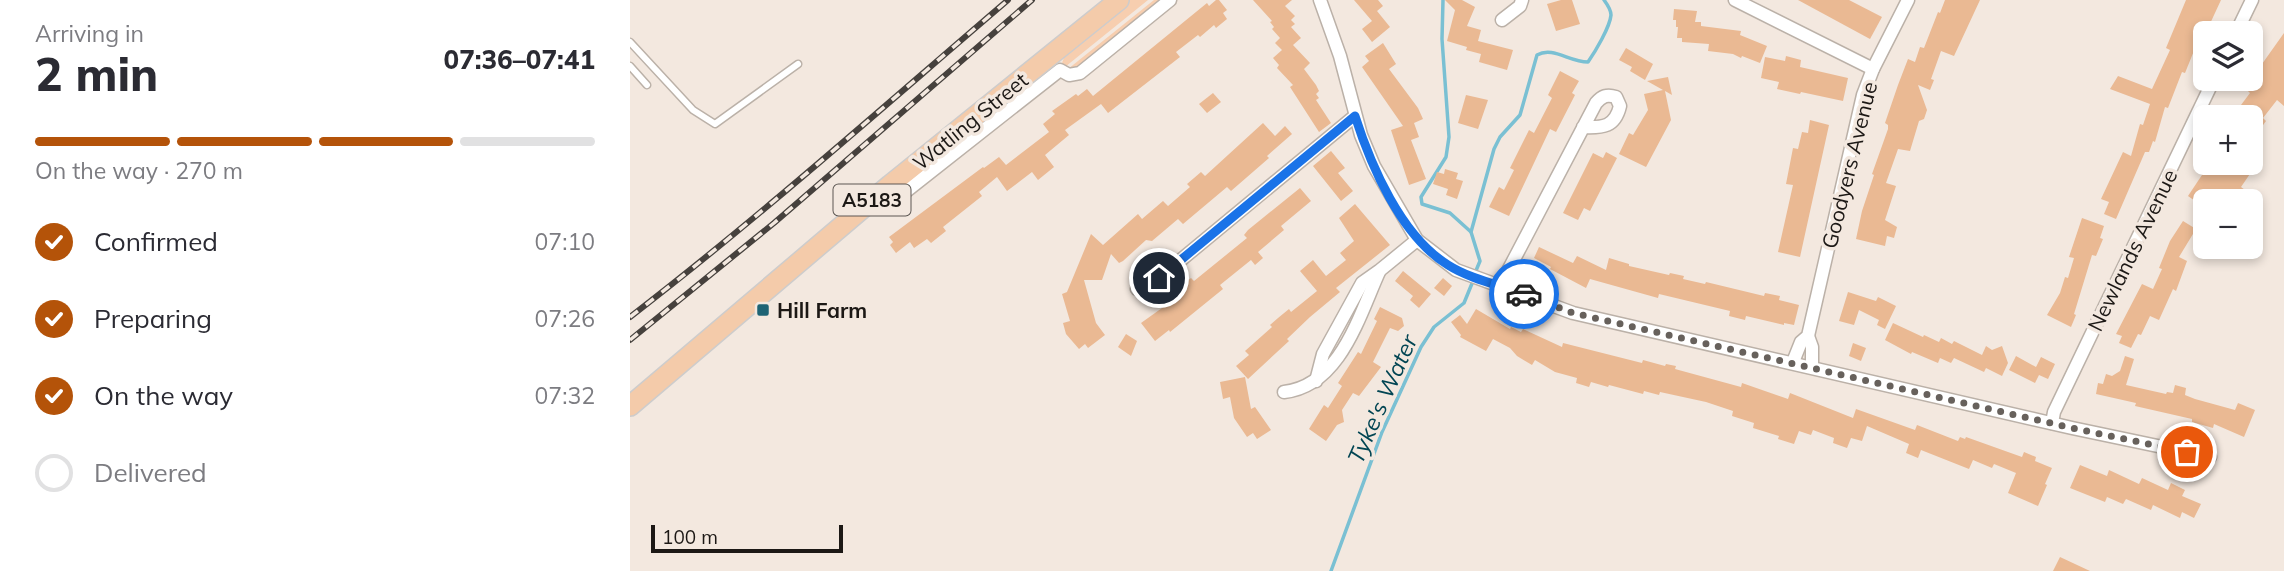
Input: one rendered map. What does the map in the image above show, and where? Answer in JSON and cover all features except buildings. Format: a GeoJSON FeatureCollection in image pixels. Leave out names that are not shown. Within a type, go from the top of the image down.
{"type":"FeatureCollection","features":[{"type":"Feature","properties":{"kind":"main road","name":"Watling Street"},"geometry":{"type":"LineString","coordinates":[[630,406],[890,185],[1055,64],[1119,0]]}},
{"type":"Feature","properties":{"kind":"street"},"geometry":{"type":"LineString","coordinates":[[1055,64],[1069,75],[1080,73],[1170,0]]}},
{"type":"Feature","properties":{"kind":"street"},"geometry":{"type":"LineString","coordinates":[[1320,0],[1340,56],[1355,116],[1374,166],[1416,240],[1445,263],[1573,313],[2210,457]]}},
{"type":"Feature","properties":{"kind":"street"},"geometry":{"type":"LineString","coordinates":[[1502,20],[1520,6],[1522,0]]}},
{"type":"Feature","properties":{"kind":"street"},"geometry":{"type":"LineString","coordinates":[[1735,0],[1873,69]]}},
{"type":"Feature","properties":{"kind":"street","name":"Goodyers Avenue"},"geometry":{"type":"LineString","coordinates":[[1812,366],[1812,347],[1808,336],[1863,95],[1908,0]]}},
{"type":"Feature","properties":{"kind":"street"},"geometry":{"type":"LineString","coordinates":[[2242,21],[2252,0]]}},
{"type":"Feature","properties":{"kind":"street","name":"Newlands Avenue"},"geometry":{"type":"LineString","coordinates":[[2052,423],[2054,412],[2208,91]]}},
{"type":"Feature","properties":{"kind":"street"},"geometry":{"type":"LineString","coordinates":[[1136,289],[1159,278],[1355,116]]}},
{"type":"Feature","properties":{"kind":"street"},"geometry":{"type":"LineString","coordinates":[[1500,286],[1583,127]]}},
{"type":"Feature","properties":{"kind":"street"},"geometry":{"type":"LineString","coordinates":[[1283,392],[1296,391],[1316,381],[1332,366],[1379,271],[1416,240]]}},
{"type":"Feature","properties":{"kind":"street","name":"Goodyers Avenue"},"geometry":{"type":"LineString","coordinates":[[1793,362],[1801,342],[1808,336]]}},
{"type":"Feature","properties":{"kind":"lane"},"geometry":{"type":"LineString","coordinates":[[630,43],[694,110],[715,124],[798,64]]}},
{"type":"Feature","properties":{"kind":"lane"},"geometry":{"type":"LineString","coordinates":[[630,66],[647,85]]}},
{"type":"Feature","properties":{"kind":"shaded area"},"geometry":{"type":"Polygon","coordinates":[[[1130,0],[1148,0],[1065,67],[1062,63],[1065,55],[1130,0]]]}},
{"type":"Feature","properties":{"kind":"shaded area"},"geometry":{"type":"Polygon","coordinates":[[[1154,0],[1161,0],[1075,69],[1068,69],[1154,0]]]}},
{"type":"Feature","properties":{"kind":"waterway"},"geometry":{"type":"LineString","coordinates":[[1443,0],[1442,39],[1449,137],[1446,157],[1421,197],[1422,204],[1450,213],[1471,232]]}},
{"type":"Feature","properties":{"kind":"waterway","name":"Tyke's Water"},"geometry":{"type":"LineString","coordinates":[[1475,273],[1480,261],[1471,232],[1494,149],[1500,137],[1520,115],[1537,55],[1549,52],[1588,62],[1610,20],[1610,11],[1604,0]]}},
{"type":"Feature","properties":{"kind":"waterway","name":"Tyke's Water"},"geometry":{"type":"LineString","coordinates":[[1331,571],[1382,432],[1421,347],[1434,327],[1464,303],[1473,281]]}},
{"type":"Feature","properties":{"kind":"railway"},"geometry":{"type":"LineString","coordinates":[[630,317],[774,201],[1008,0]]}},
{"type":"Feature","properties":{"kind":"railway"},"geometry":{"type":"LineString","coordinates":[[630,340],[774,223],[1032,0]]}},
{"type":"Feature","properties":{"kind":"way so far"},"geometry":{"type":"LineString","coordinates":[[1524,294],[1573,313],[2187,452]]}},
{"type":"Feature","properties":{"kind":"place","name":"Hill Farm"},"geometry":{"type":"Point","coordinates":[763,310]}},
{"type":"Feature","properties":{"kind":"route"},"geometry":{"type":"LineString","coordinates":[[1159,278],[1355,116],[1374,166],[1416,240],[1456,270],[1524,294]]}}]}
